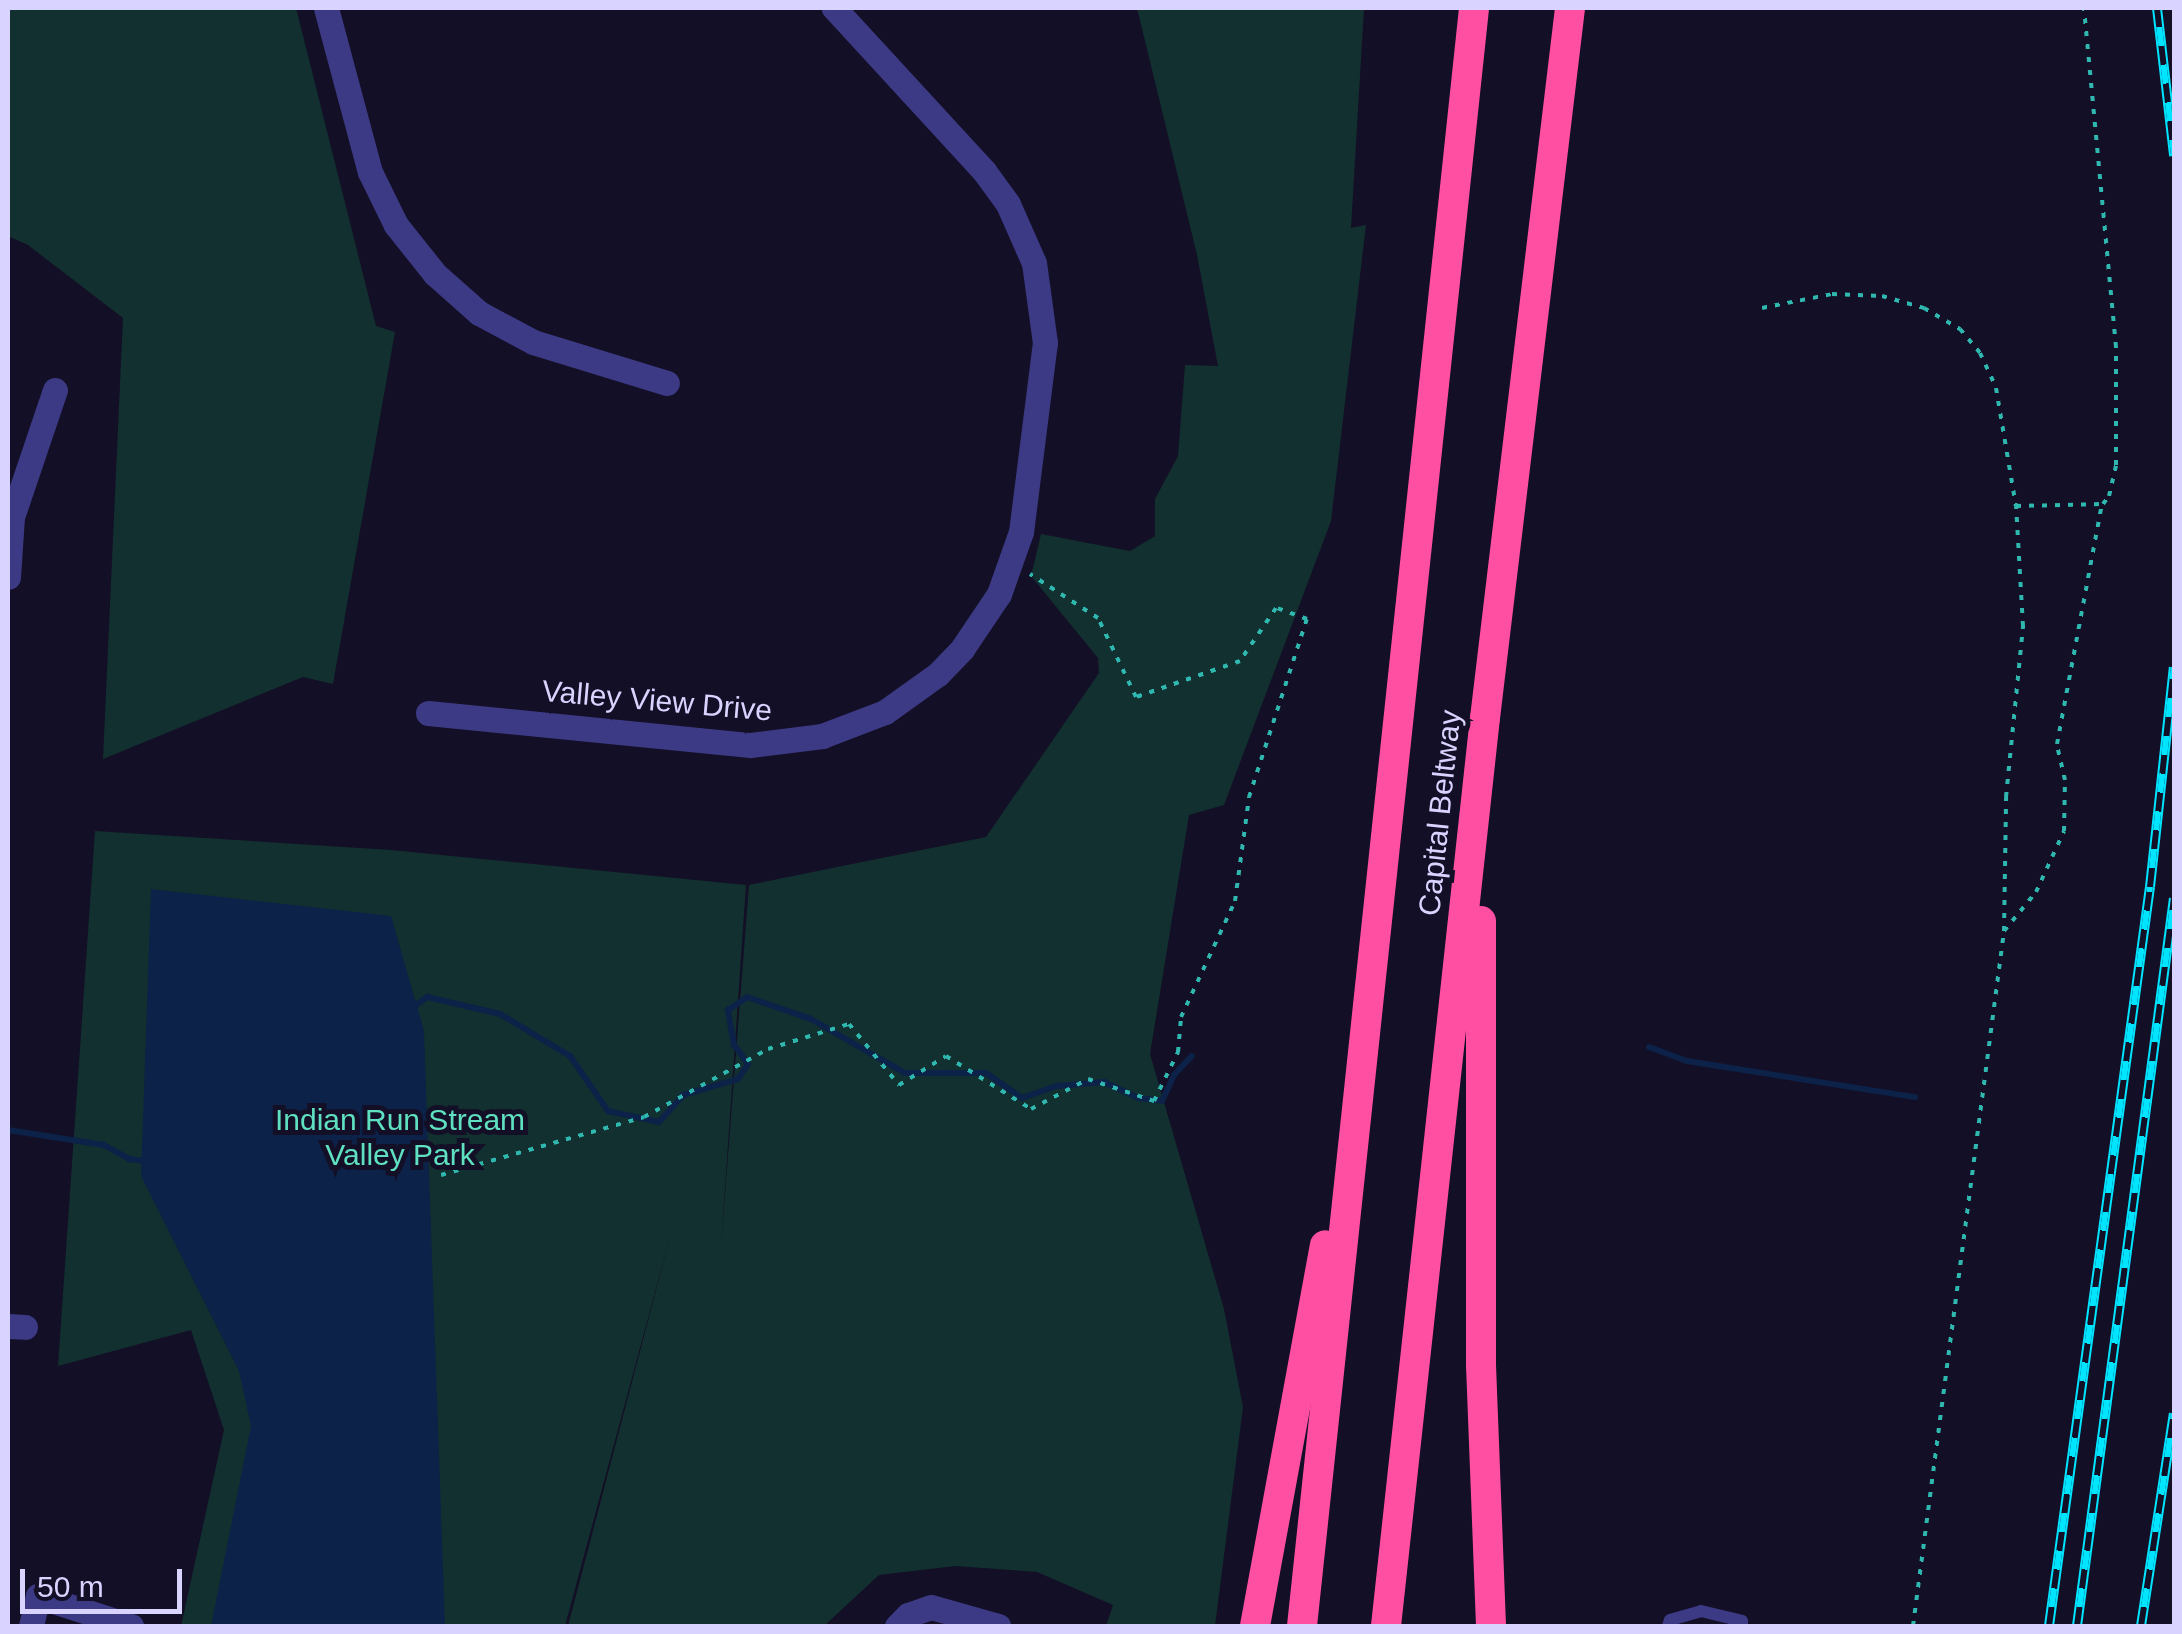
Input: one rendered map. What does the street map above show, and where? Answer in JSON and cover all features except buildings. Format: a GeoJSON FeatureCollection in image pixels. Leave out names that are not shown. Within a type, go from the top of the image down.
{"type":"FeatureCollection","features":[{"type":"Feature","properties":{"kind":"highway","name":"Capital Beltway"},"geometry":{"type":"LineString","coordinates":[[1302,1626],[1474,8]]}},
{"type":"Feature","properties":{"kind":"highway","name":"Capital Beltway"},"geometry":{"type":"LineString","coordinates":[[1386,1626],[1486,718],[1570,8]]}},
{"type":"Feature","properties":{"kind":"highway"},"geometry":{"type":"LineString","coordinates":[[1486,718],[1479,1138],[1491,1626]]}},
{"type":"Feature","properties":{"kind":"highway"},"geometry":{"type":"LineString","coordinates":[[1255,1626],[1366,1031]]}},
{"type":"Feature","properties":{"kind":"street"},"geometry":{"type":"LineString","coordinates":[[326,8],[370,172],[396,225],[434,274],[479,313],[533,342],[667,382]]}},
{"type":"Feature","properties":{"kind":"street","name":"Valley View Drive"},"geometry":{"type":"LineString","coordinates":[[428,713],[750,744],[822,736],[884,712],[938,674],[983,621],[1012,562],[1025,505],[1045,343],[1034,262],[1008,204],[984,171],[834,8]]}},
{"type":"Feature","properties":{"kind":"street"},"geometry":{"type":"LineString","coordinates":[[8,576],[12,517],[55,390]]}},
{"type":"Feature","properties":{"kind":"street"},"geometry":{"type":"LineString","coordinates":[[31,1626],[38,1596],[131,1626]]}},
{"type":"Feature","properties":{"kind":"street"},"geometry":{"type":"LineString","coordinates":[[897,1626],[908,1614],[931,1607],[998,1626]]}},
{"type":"Feature","properties":{"kind":"lane"},"geometry":{"type":"LineString","coordinates":[[1668,1626],[1670,1620],[1701,1611],[1742,1620],[1742,1626]]}},
{"type":"Feature","properties":{"kind":"path"},"geometry":{"type":"LineString","coordinates":[[2004,931],[2036,892],[2064,831],[2066,780],[2057,744],[2102,504],[2109,496],[2116,465],[2116,347],[2084,8]]}},
{"type":"Feature","properties":{"kind":"path"},"geometry":{"type":"LineString","coordinates":[[1762,308],[1832,294],[1882,296],[1924,308],[1960,329],[1980,352],[1996,388],[2016,506],[2022,626],[2006,797],[2004,931],[1955,1282],[1914,1626]]}},
{"type":"Feature","properties":{"kind":"path"},"geometry":{"type":"LineString","coordinates":[[2016,506],[2102,504]]}},
{"type":"Feature","properties":{"kind":"path"},"geometry":{"type":"LineString","coordinates":[[441,1175],[644,1117],[768,1048],[849,1024],[899,1085],[946,1056],[1031,1109],[1088,1080],[1154,1101],[1178,1052],[1181,1017],[1234,901],[1249,797],[1307,619],[1276,608],[1240,660],[1136,697],[1098,618],[1012,562]]}},
{"type":"Feature","properties":{"kind":"green space"},"geometry":{"type":"Polygon","coordinates":[[[8,8],[296,8],[376,326],[395,332],[333,684],[303,677],[103,759],[123,318],[28,245],[8,236],[8,8]]]}},
{"type":"Feature","properties":{"kind":"green space","name":"Indian Run Stream Valley Park"},"geometry":{"type":"Polygon","coordinates":[[[1137,8],[1364,8],[1351,228],[1366,225],[1331,521],[1224,805],[1189,815],[1150,1054],[1224,1309],[1243,1407],[1215,1626],[1106,1626],[1113,1605],[1037,1572],[955,1566],[879,1575],[824,1626],[568,1626],[671,1233],[565,1626],[181,1626],[224,1430],[191,1330],[58,1366],[95,831],[391,850],[746,885],[721,1246],[749,885],[986,837],[1099,673],[1098,658],[1031,576],[1041,534],[1130,551],[1155,536],[1155,499],[1178,456],[1185,365],[1218,366],[1197,255],[1137,8]]]}},
{"type":"Feature","properties":{"kind":"water"},"geometry":{"type":"Polygon","coordinates":[[[151,889],[391,916],[424,1031],[445,1626],[211,1626],[251,1426],[239,1371],[141,1176],[151,889]]]}},
{"type":"Feature","properties":{"kind":"waterway"},"geometry":{"type":"LineString","coordinates":[[412,1008],[427,997],[500,1014],[570,1056],[608,1111],[659,1122],[683,1095],[738,1079],[748,1064],[734,1045],[728,1010],[747,997],[811,1019],[905,1073],[986,1073],[1022,1098],[1057,1086],[1104,1082],[1139,1098],[1162,1101],[1174,1075],[1192,1056]]}},
{"type":"Feature","properties":{"kind":"waterway"},"geometry":{"type":"LineString","coordinates":[[1649,1047],[1687,1061],[1915,1097]]}},
{"type":"Feature","properties":{"kind":"waterway"},"geometry":{"type":"LineString","coordinates":[[8,1130],[104,1145],[129,1159],[146,1161]]}},
{"type":"Feature","properties":{"kind":"railway"},"geometry":{"type":"LineString","coordinates":[[2157,8],[2174,156]]}},
{"type":"Feature","properties":{"kind":"railway"},"geometry":{"type":"LineString","coordinates":[[2049,1626],[2150,887],[2174,667]]}},
{"type":"Feature","properties":{"kind":"railway"},"geometry":{"type":"LineString","coordinates":[[2077,1626],[2174,898]]}},
{"type":"Feature","properties":{"kind":"railway"},"geometry":{"type":"LineString","coordinates":[[2141,1626],[2174,1414]]}}]}
